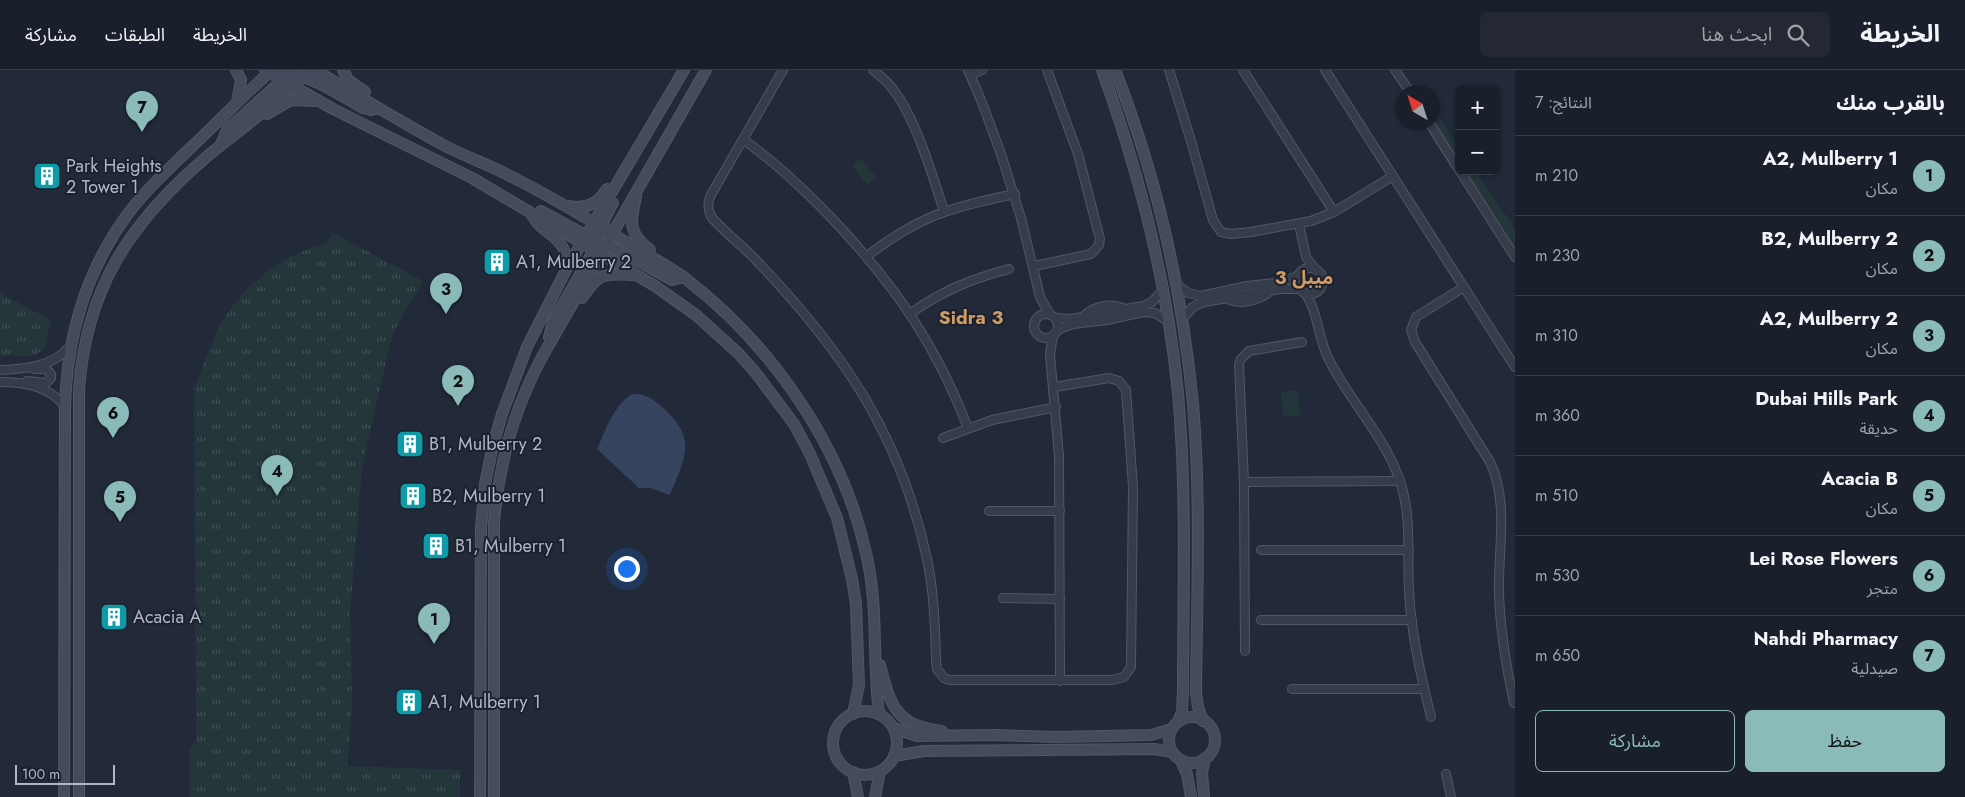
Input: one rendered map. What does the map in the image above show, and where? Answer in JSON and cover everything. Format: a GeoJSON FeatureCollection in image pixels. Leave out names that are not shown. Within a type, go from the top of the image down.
{"type":"FeatureCollection","features":[{"type":"Feature","properties":{"kind":"street"},"geometry":{"type":"LineString","coordinates":[[236,70],[241,80],[236,104]]}},
{"type":"Feature","properties":{"kind":"street"},"geometry":{"type":"LineString","coordinates":[[315,70],[448,147],[505,173],[561,204],[596,240],[635,275],[696,315],[738,353],[776,398],[794,424],[810,454],[837,518],[852,578],[857,622],[859,685],[853,714]]}},
{"type":"Feature","properties":{"kind":"street"},"geometry":{"type":"LineString","coordinates":[[343,70],[348,80],[371,97],[378,108]]}},
{"type":"Feature","properties":{"kind":"street"},"geometry":{"type":"LineString","coordinates":[[561,204],[584,207],[595,203],[604,195],[619,171],[628,163],[684,70]]}},
{"type":"Feature","properties":{"kind":"street"},"geometry":{"type":"LineString","coordinates":[[480,797],[481,528],[486,476],[499,422],[516,373],[538,323],[567,268],[596,240],[612,233],[706,70]]}},
{"type":"Feature","properties":{"kind":"street"},"geometry":{"type":"LineString","coordinates":[[783,70],[709,199],[708,212],[716,223],[753,257],[820,331],[851,375],[878,421],[903,479],[919,528],[932,595],[936,663],[940,674],[944,678],[955,681],[1118,680],[1129,672],[1131,666],[1133,487],[1127,395],[1124,385],[1115,379],[1109,378],[1054,387]]}},
{"type":"Feature","properties":{"kind":"street"},"geometry":{"type":"LineString","coordinates":[[874,70],[896,92],[906,109],[930,169],[944,211]]}},
{"type":"Feature","properties":{"kind":"street"},"geometry":{"type":"LineString","coordinates":[[982,70],[969,73],[991,126],[1014,194],[1034,266],[1040,297],[1038,317],[1034,326],[1036,334],[1040,337],[1050,355]]}},
{"type":"Feature","properties":{"kind":"street"},"geometry":{"type":"LineString","coordinates":[[1034,266],[1091,254],[1099,245],[1100,239],[1078,154],[1046,70]]}},
{"type":"Feature","properties":{"kind":"street"},"geometry":{"type":"LineString","coordinates":[[1102,70],[1142,191],[1164,289],[1178,393],[1182,471],[1183,697],[1169,740],[1172,752],[1181,761],[1188,774],[1191,797]]}},
{"type":"Feature","properties":{"kind":"street"},"geometry":{"type":"LineString","coordinates":[[1115,70],[1141,142],[1154,187],[1176,284],[1193,406],[1196,458],[1196,692],[1198,707],[1203,721],[1212,730],[1214,742],[1213,748],[1205,758],[1194,763],[1181,761]]}},
{"type":"Feature","properties":{"kind":"street"},"geometry":{"type":"LineString","coordinates":[[1169,70],[1213,220],[1217,228],[1226,234],[1311,221],[1334,212],[1393,176]]}},
{"type":"Feature","properties":{"kind":"street"},"geometry":{"type":"LineString","coordinates":[[1242,70],[1334,212]]}},
{"type":"Feature","properties":{"kind":"street"},"geometry":{"type":"LineString","coordinates":[[1325,70],[1515,367]]}},
{"type":"Feature","properties":{"kind":"street"},"geometry":{"type":"LineString","coordinates":[[1395,70],[1405,85]]}},
{"type":"Feature","properties":{"kind":"street"},"geometry":{"type":"LineString","coordinates":[[64,797],[65,406],[70,346],[78,313],[88,284],[122,222],[142,196],[269,71],[294,73],[363,108],[371,110],[378,108]]}},
{"type":"Feature","properties":{"kind":"street"},"geometry":{"type":"LineString","coordinates":[[79,797],[79,390],[83,352],[98,298],[121,250],[155,206],[221,145],[292,85],[294,73]]}},
{"type":"Feature","properties":{"kind":"street"},"geometry":{"type":"LineString","coordinates":[[292,85],[294,73]]}},
{"type":"Feature","properties":{"kind":"street"},"geometry":{"type":"LineString","coordinates":[[221,145],[227,130],[294,73]]}},
{"type":"Feature","properties":{"kind":"street"},"geometry":{"type":"LineString","coordinates":[[292,85],[364,125],[433,158],[531,212],[596,240]]}},
{"type":"Feature","properties":{"kind":"street"},"geometry":{"type":"LineString","coordinates":[[252,120],[291,100],[319,101]]}},
{"type":"Feature","properties":{"kind":"street"},"geometry":{"type":"LineString","coordinates":[[1434,130],[1455,164]]}},
{"type":"Feature","properties":{"kind":"street"},"geometry":{"type":"LineString","coordinates":[[744,140],[799,184],[866,256],[911,313],[943,367],[968,428]]}},
{"type":"Feature","properties":{"kind":"street"},"geometry":{"type":"LineString","coordinates":[[548,345],[552,322],[628,175],[628,163]]}},
{"type":"Feature","properties":{"kind":"street"},"geometry":{"type":"LineString","coordinates":[[1462,175],[1515,257]]}},
{"type":"Feature","properties":{"kind":"street"},"geometry":{"type":"LineString","coordinates":[[639,184],[631,218],[632,227],[635,235],[653,252],[660,262]]}},
{"type":"Feature","properties":{"kind":"street"},"geometry":{"type":"LineString","coordinates":[[866,256],[904,229],[944,211],[1014,194]]}},
{"type":"Feature","properties":{"kind":"street"},"geometry":{"type":"LineString","coordinates":[[502,195],[516,197],[672,280],[684,277]]}},
{"type":"Feature","properties":{"kind":"street"},"geometry":{"type":"LineString","coordinates":[[531,212],[538,224],[562,246],[567,268]]}},
{"type":"Feature","properties":{"kind":"street"},"geometry":{"type":"LineString","coordinates":[[1299,224],[1304,251],[1314,269],[1322,278],[1321,286],[1317,292],[1314,311]]}},
{"type":"Feature","properties":{"kind":"street"},"geometry":{"type":"LineString","coordinates":[[612,233],[684,277],[731,318],[758,346],[791,389],[823,442],[849,498],[866,552],[874,601],[876,683],[879,714]]}},
{"type":"Feature","properties":{"kind":"street"},"geometry":{"type":"LineString","coordinates":[[494,797],[494,554],[496,500],[503,458],[515,416],[532,376],[568,309],[596,240]]}},
{"type":"Feature","properties":{"kind":"street"},"geometry":{"type":"LineString","coordinates":[[1304,251],[1297,284],[1314,311],[1320,340],[1329,361],[1387,452],[1400,482],[1409,522],[1408,550],[1412,620],[1431,718]]}},
{"type":"Feature","properties":{"kind":"street"},"geometry":{"type":"LineString","coordinates":[[911,313],[952,287],[1009,269]]}},
{"type":"Feature","properties":{"kind":"street"},"geometry":{"type":"LineString","coordinates":[[1176,284],[1188,294],[1201,296],[1247,286],[1283,282],[1306,269],[1314,269]]}},
{"type":"Feature","properties":{"kind":"street"},"geometry":{"type":"LineString","coordinates":[[568,309],[579,302],[593,281],[601,276],[612,274],[635,275]]}},
{"type":"Feature","properties":{"kind":"street"},"geometry":{"type":"LineString","coordinates":[[1464,287],[1416,318],[1411,330],[1415,342],[1490,462],[1499,484],[1502,509],[1499,573],[1500,614],[1514,703]]}},
{"type":"Feature","properties":{"kind":"street"},"geometry":{"type":"LineString","coordinates":[[1182,319],[1188,311],[1198,304],[1226,298],[1236,302],[1248,301],[1261,297],[1271,291],[1287,288],[1317,292]]}},
{"type":"Feature","properties":{"kind":"street"},"geometry":{"type":"LineString","coordinates":[[1038,317],[1046,314],[1066,319],[1148,304],[1164,289]]}},
{"type":"Feature","properties":{"kind":"street"},"geometry":{"type":"LineString","coordinates":[[1040,297],[1058,324],[1050,355],[1056,406],[1060,511],[1060,680]]}},
{"type":"Feature","properties":{"kind":"street"},"geometry":{"type":"LineString","coordinates":[[1040,337],[1047,338],[1074,324],[1107,320],[1144,312],[1155,313],[1169,322]]}},
{"type":"Feature","properties":{"kind":"street"},"geometry":{"type":"LineString","coordinates":[[1244,651],[1244,482],[1238,370],[1241,359],[1249,351],[1302,342]]}},
{"type":"Feature","properties":{"kind":"street"},"geometry":{"type":"LineString","coordinates":[[0,370],[23,368],[54,361],[66,352],[70,346]]}},
{"type":"Feature","properties":{"kind":"street"},"geometry":{"type":"LineString","coordinates":[[0,382],[23,383],[33,381],[46,383],[49,381],[51,374],[46,370],[23,368]]}},
{"type":"Feature","properties":{"kind":"street"},"geometry":{"type":"LineString","coordinates":[[23,383],[51,393],[65,406]]}},
{"type":"Feature","properties":{"kind":"street"},"geometry":{"type":"LineString","coordinates":[[943,438],[1004,417],[1056,406]]}},
{"type":"Feature","properties":{"kind":"street"},"geometry":{"type":"LineString","coordinates":[[1244,482],[1400,482]]}},
{"type":"Feature","properties":{"kind":"street"},"geometry":{"type":"LineString","coordinates":[[989,511],[1060,511]]}},
{"type":"Feature","properties":{"kind":"street"},"geometry":{"type":"LineString","coordinates":[[1261,550],[1408,550]]}},
{"type":"Feature","properties":{"kind":"street"},"geometry":{"type":"LineString","coordinates":[[1003,598],[1060,598]]}},
{"type":"Feature","properties":{"kind":"street"},"geometry":{"type":"LineString","coordinates":[[1261,620],[1412,620]]}},
{"type":"Feature","properties":{"kind":"street"},"geometry":{"type":"LineString","coordinates":[[876,651],[887,693],[898,712],[916,725],[965,736]]}},
{"type":"Feature","properties":{"kind":"street"},"geometry":{"type":"LineString","coordinates":[[1292,689],[1424,689]]}},
{"type":"Feature","properties":{"kind":"street"},"geometry":{"type":"LineString","coordinates":[[866,711],[879,714],[888,720],[894,728],[897,742],[894,756],[891,762],[880,771],[871,774],[853,772],[837,758],[834,747],[834,735],[839,725],[853,714],[866,711]]}},
{"type":"Feature","properties":{"kind":"street"},"geometry":{"type":"LineString","coordinates":[[894,728],[917,736],[1144,736],[1158,734],[1191,718],[1203,721]]}},
{"type":"Feature","properties":{"kind":"street"},"geometry":{"type":"LineString","coordinates":[[894,756],[924,750],[1154,749],[1172,752]]}},
{"type":"Feature","properties":{"kind":"street"},"geometry":{"type":"LineString","coordinates":[[1204,797],[1202,773],[1205,758]]}},
{"type":"Feature","properties":{"kind":"street"},"geometry":{"type":"LineString","coordinates":[[875,797],[880,771]]}},
{"type":"Feature","properties":{"kind":"street"},"geometry":{"type":"LineString","coordinates":[[853,772],[858,797]]}},
{"type":"Feature","properties":{"kind":"street"},"geometry":{"type":"LineString","coordinates":[[1446,774],[1451,797]]}},
{"type":"Feature","properties":{"kind":"street"},"geometry":{"type":"LineString","coordinates":[[480,784],[494,784]]}},
{"type":"Feature","properties":{"kind":"green space"},"geometry":{"type":"Polygon","coordinates":[[[1440,118],[1455,143],[1455,171],[1427,130],[1440,130],[1440,118]]]}},
{"type":"Feature","properties":{"kind":"green space"},"geometry":{"type":"Polygon","coordinates":[[[861,158],[876,177],[867,185],[852,166],[861,158]]]}},
{"type":"Feature","properties":{"kind":"green space"},"geometry":{"type":"Polygon","coordinates":[[[1458,175],[1478,175],[1515,228],[1515,255],[1458,175]]]}},
{"type":"Feature","properties":{"kind":"green space"},"geometry":{"type":"Polygon","coordinates":[[[333,233],[423,281],[392,335],[362,467],[350,613],[352,701],[347,773],[349,766],[460,770],[460,797],[190,797],[190,751],[196,739],[194,389],[216,333],[226,315],[243,293],[264,274],[285,259],[327,243],[333,233]]]}},
{"type":"Feature","properties":{"kind":"green space"},"geometry":{"type":"Polygon","coordinates":[[[0,293],[51,320],[45,348],[34,356],[0,356],[0,293]]]}},
{"type":"Feature","properties":{"kind":"green space"},"geometry":{"type":"Polygon","coordinates":[[[1298,390],[1300,415],[1283,416],[1281,392],[1298,390]]]}},
{"type":"Feature","properties":{"kind":"water"},"geometry":{"type":"Polygon","coordinates":[[[632,394],[649,397],[656,402],[674,419],[685,439],[684,459],[670,495],[651,488],[639,488],[597,449],[615,412],[625,399],[632,394]]]}},
{"type":"Feature","properties":{"kind":"place","name":"Nahdi Pharmacy"},"geometry":{"type":"Point","coordinates":[142,132]}},
{"type":"Feature","properties":{"kind":"place","name":"Park Heights 2 Tower 1"},"geometry":{"type":"Point","coordinates":[47,176]}},
{"type":"Feature","properties":{"kind":"place","name":"A1, Mulberry 2"},"geometry":{"type":"Point","coordinates":[497,262]}},
{"type":"Feature","properties":{"kind":"place","name":"A2, Mulberry 2"},"geometry":{"type":"Point","coordinates":[446,314]}},
{"type":"Feature","properties":{"kind":"place","name":"B2, Mulberry 2"},"geometry":{"type":"Point","coordinates":[458,406]}},
{"type":"Feature","properties":{"kind":"place","name":"Lei Rose Flowers"},"geometry":{"type":"Point","coordinates":[113,438]}},
{"type":"Feature","properties":{"kind":"place","name":"B1, Mulberry 2"},"geometry":{"type":"Point","coordinates":[410,444]}},
{"type":"Feature","properties":{"kind":"place","name":"Dubai Hills Park"},"geometry":{"type":"Point","coordinates":[277,496]}},
{"type":"Feature","properties":{"kind":"place","name":"B2, Mulberry 1"},"geometry":{"type":"Point","coordinates":[413,496]}},
{"type":"Feature","properties":{"kind":"place","name":"Acacia B"},"geometry":{"type":"Point","coordinates":[120,522]}},
{"type":"Feature","properties":{"kind":"place","name":"B1, Mulberry 1"},"geometry":{"type":"Point","coordinates":[436,546]}},
{"type":"Feature","properties":{"kind":"place","name":"Acacia A"},"geometry":{"type":"Point","coordinates":[114,617]}},
{"type":"Feature","properties":{"kind":"place","name":"A2, Mulberry 1"},"geometry":{"type":"Point","coordinates":[434,644]}},
{"type":"Feature","properties":{"kind":"place","name":"A1, Mulberry 1"},"geometry":{"type":"Point","coordinates":[409,702]}},
{"type":"Feature","properties":{"kind":"district","name":"ميبل 3"},"geometry":{"type":"Point","coordinates":[1304,277]}},
{"type":"Feature","properties":{"kind":"district","name":"Sidra 3"},"geometry":{"type":"Point","coordinates":[971,317]}}]}
